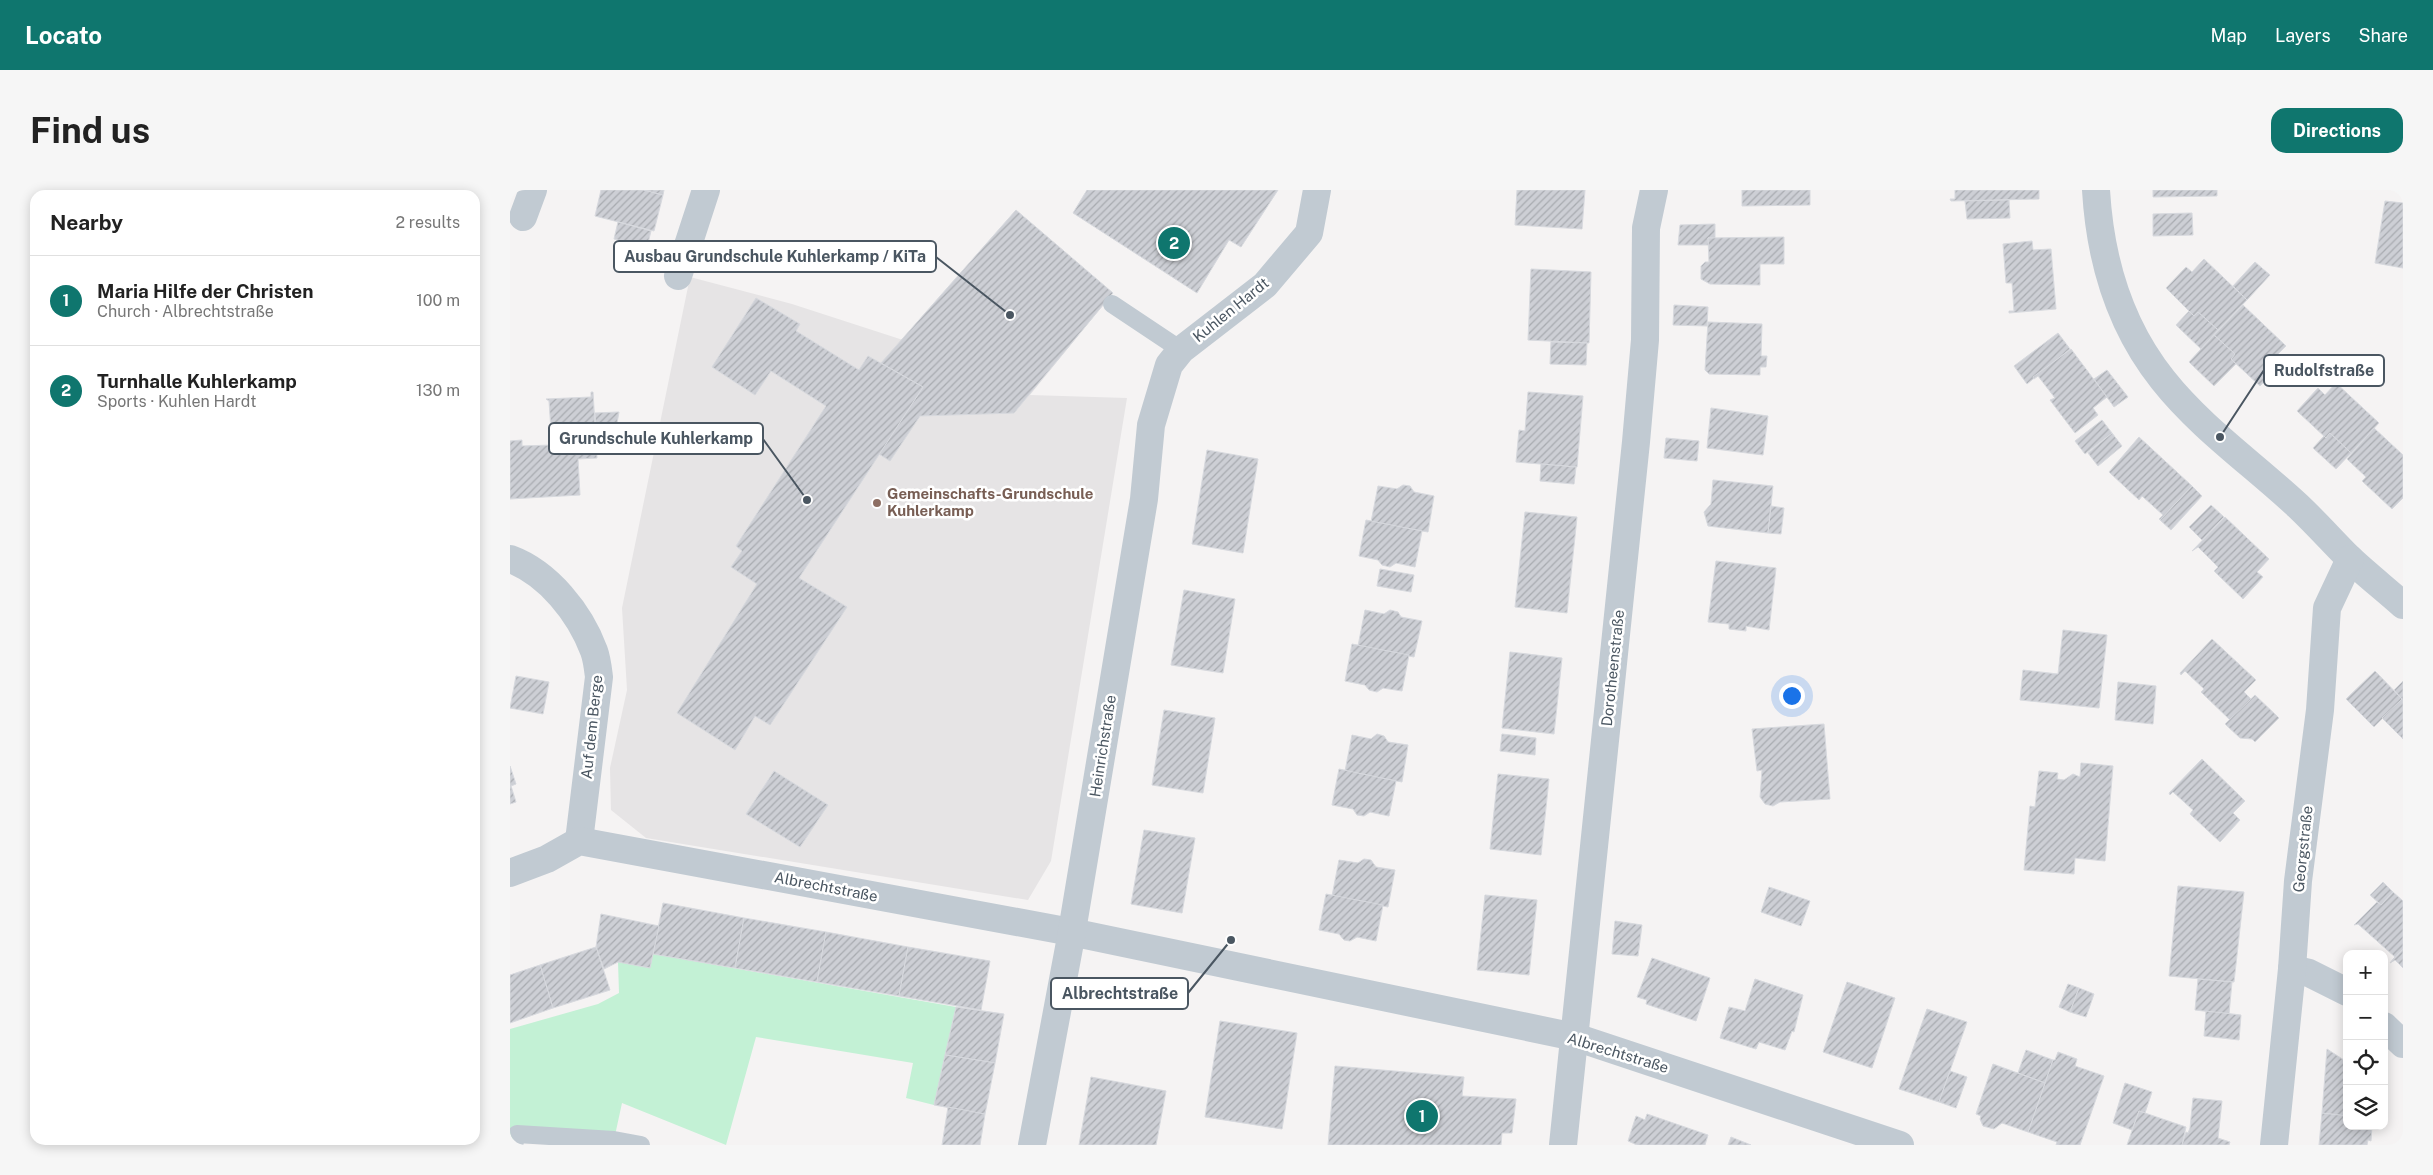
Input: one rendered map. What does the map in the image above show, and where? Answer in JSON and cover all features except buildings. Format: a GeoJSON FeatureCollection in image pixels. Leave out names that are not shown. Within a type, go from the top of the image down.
{"type":"FeatureCollection","features":[{"type":"Feature","properties":{"kind":"street"},"geometry":{"type":"LineString","coordinates":[[523,218],[533,190]]}},
{"type":"Feature","properties":{"kind":"street"},"geometry":{"type":"LineString","coordinates":[[678,276],[706,190]]}},
{"type":"Feature","properties":{"kind":"street","name":"Kuhlen Hardt"},"geometry":{"type":"LineString","coordinates":[[1181,350],[1265,285],[1309,233],[1317,190]]}},
{"type":"Feature","properties":{"kind":"street","name":"Dorotheenstraße"},"geometry":{"type":"LineString","coordinates":[[1564,1145],[1637,432],[1645,340],[1646,228],[1654,190]]}},
{"type":"Feature","properties":{"kind":"street"},"geometry":{"type":"LineString","coordinates":[[2096,190],[2098,217],[2107,268],[2130,330],[2162,379],[2191,410],[2298,506],[2350,559],[2403,605]]}},
{"type":"Feature","properties":{"kind":"street","name":"Heinrichstraße"},"geometry":{"type":"LineString","coordinates":[[1032,1145],[1071,932],[1144,499],[1151,425],[1169,365],[1181,350]]}},
{"type":"Feature","properties":{"kind":"street","name":"Auf dem Berge"},"geometry":{"type":"LineString","coordinates":[[510,559],[521,563],[554,588],[577,619],[594,651],[599,677],[579,841]]}},
{"type":"Feature","properties":{"kind":"street","name":"Georgstraße"},"geometry":{"type":"LineString","coordinates":[[2274,1145],[2292,969],[2298,881],[2320,710],[2327,608],[2350,559]]}},
{"type":"Feature","properties":{"kind":"street"},"geometry":{"type":"LineString","coordinates":[[510,873],[547,859],[579,841]]}},
{"type":"Feature","properties":{"kind":"street","name":"Albrechtstraße"},"geometry":{"type":"LineString","coordinates":[[579,841],[1071,932],[1575,1037],[1900,1145]]}},
{"type":"Feature","properties":{"kind":"street"},"geometry":{"type":"LineString","coordinates":[[2292,969],[2309,973],[2343,990]]}},
{"type":"Feature","properties":{"kind":"street"},"geometry":{"type":"LineString","coordinates":[[2388,1030],[2403,1044]]}},
{"type":"Feature","properties":{"kind":"lane"},"geometry":{"type":"LineString","coordinates":[[1112,304],[1181,350]]}},
{"type":"Feature","properties":{"kind":"lane"},"geometry":{"type":"LineString","coordinates":[[514,1145],[517,1134],[614,1140],[641,1145]]}},
{"type":"Feature","properties":{"kind":"shaded area","name":"Gemeinschafts-Grundschule Kuhlerkamp"},"geometry":{"type":"Polygon","coordinates":[[[1016,210],[1113,293],[1030,395],[1127,398],[1051,861],[1028,900],[646,838],[611,810],[610,768],[627,690],[622,608],[690,277],[792,304],[903,340],[1016,210]]]}},
{"type":"Feature","properties":{"kind":"green space"},"geometry":{"type":"Polygon","coordinates":[[[653,954],[956,1007],[934,1105],[906,1098],[913,1063],[756,1037],[726,1145],[622,1103],[614,1140],[517,1134],[510,1145],[510,1029],[598,1004],[619,993],[618,962],[650,968],[653,954]]]}},
{"type":"Feature","properties":{"kind":"place","name":"Turnhalle Kuhlerkamp"},"geometry":{"type":"Point","coordinates":[1174,243]}},
{"type":"Feature","properties":{"kind":"place","name":"Ausbau Grundschule Kuhlerkamp / KiTa"},"geometry":{"type":"Point","coordinates":[1010,315]}},
{"type":"Feature","properties":{"kind":"place","name":"Rudolfstraße"},"geometry":{"type":"Point","coordinates":[2220,437]}},
{"type":"Feature","properties":{"kind":"place","name":"Grundschule Kuhlerkamp"},"geometry":{"type":"Point","coordinates":[807,500]}},
{"type":"Feature","properties":{"kind":"place","name":"Gemeinschafts-Grundschule Kuhlerkamp"},"geometry":{"type":"Point","coordinates":[877,503]}},
{"type":"Feature","properties":{"kind":"place","name":"Albrechtstraße"},"geometry":{"type":"Point","coordinates":[1231,940]}},
{"type":"Feature","properties":{"kind":"place","name":"Maria Hilfe der Christen"},"geometry":{"type":"Point","coordinates":[1422,1116]}}]}
